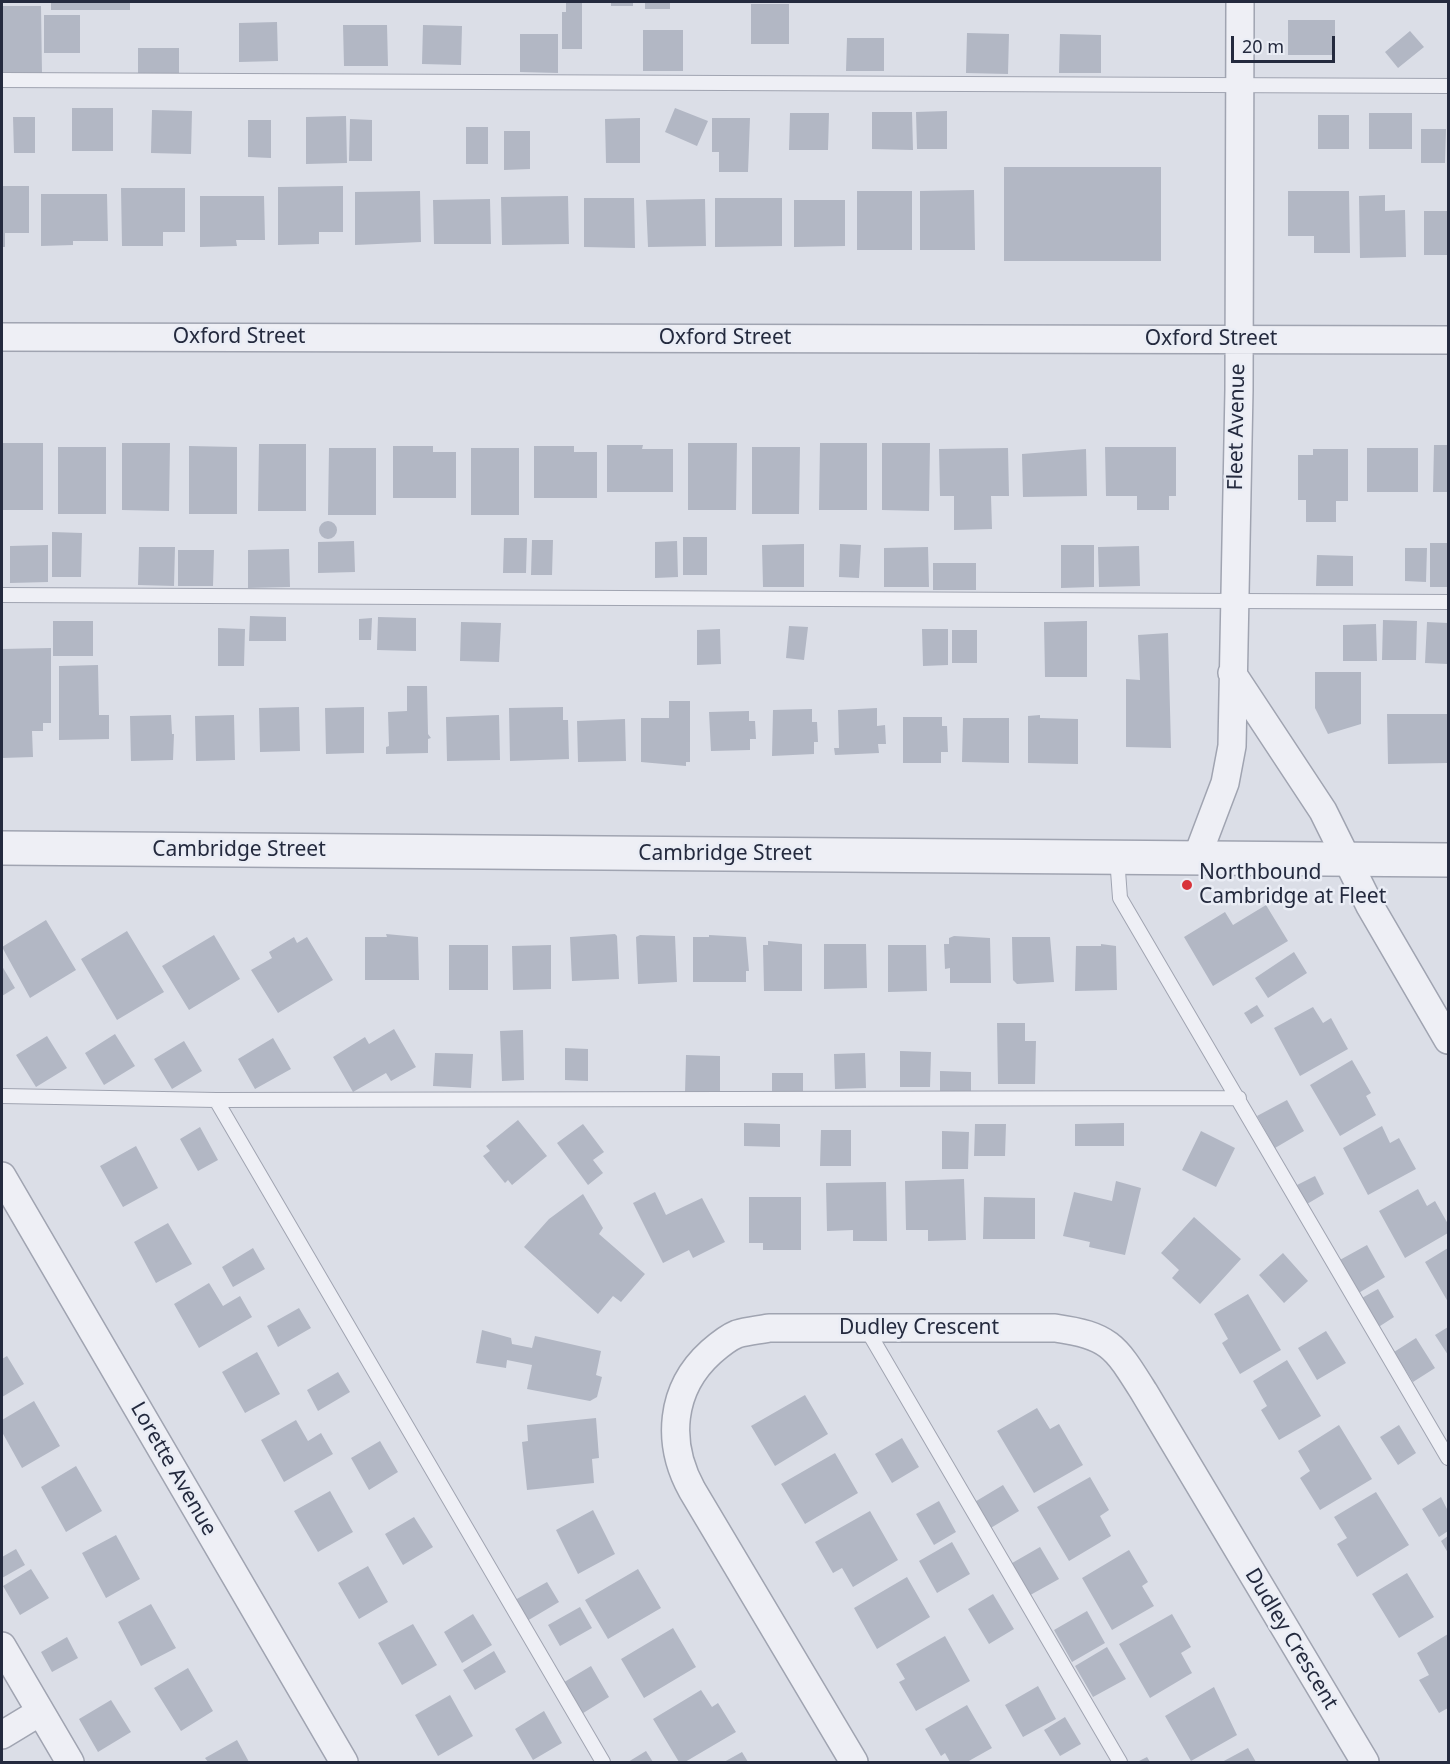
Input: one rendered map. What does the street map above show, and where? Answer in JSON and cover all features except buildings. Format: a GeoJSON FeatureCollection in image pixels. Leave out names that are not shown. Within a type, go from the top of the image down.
{"type":"FeatureCollection","features":[{"type":"Feature","properties":{"kind":"street","name":"Fleet Avenue"},"geometry":{"type":"LineString","coordinates":[[1197,857],[1225,783],[1232,746],[1239,339],[1240,2]]}},
{"type":"Feature","properties":{"kind":"street","name":"Oxford Street"},"geometry":{"type":"LineString","coordinates":[[2,337],[1449,340]]}},
{"type":"Feature","properties":{"kind":"street"},"geometry":{"type":"LineString","coordinates":[[1232,673],[1323,811],[1370,906],[1449,1040]]}},
{"type":"Feature","properties":{"kind":"street","name":"Cambridge Street"},"geometry":{"type":"LineString","coordinates":[[2,848],[1449,860]]}},
{"type":"Feature","properties":{"kind":"street","name":"Lorette Avenue"},"geometry":{"type":"LineString","coordinates":[[2,1176],[345,1762]]}},
{"type":"Feature","properties":{"kind":"street","name":"Dudley Crescent"},"geometry":{"type":"LineString","coordinates":[[854,1762],[682,1472],[674,1433],[675,1411],[685,1386],[700,1362],[738,1334],[769,1328],[1055,1328],[1085,1332],[1107,1342],[1144,1392],[1365,1762]]}},
{"type":"Feature","properties":{"kind":"street"},"geometry":{"type":"LineString","coordinates":[[2,1646],[70,1762]]}},
{"type":"Feature","properties":{"kind":"street"},"geometry":{"type":"LineString","coordinates":[[2,1735],[40,1712]]}},
{"type":"Feature","properties":{"kind":"lane"},"geometry":{"type":"LineString","coordinates":[[2,80],[1449,86]]}},
{"type":"Feature","properties":{"kind":"lane"},"geometry":{"type":"LineString","coordinates":[[2,595],[1449,602]]}},
{"type":"Feature","properties":{"kind":"lane"},"geometry":{"type":"LineString","coordinates":[[1117,857],[1120,898],[1449,1458]]}},
{"type":"Feature","properties":{"kind":"lane"},"geometry":{"type":"LineString","coordinates":[[2,1096],[216,1100],[1239,1098]]}},
{"type":"Feature","properties":{"kind":"lane"},"geometry":{"type":"LineString","coordinates":[[216,1100],[603,1762]]}},
{"type":"Feature","properties":{"kind":"lane"},"geometry":{"type":"LineString","coordinates":[[866,1328],[1120,1762]]}},
{"type":"Feature","properties":{"kind":"place","name":"Northbound Cambridge at Fleet"},"geometry":{"type":"Point","coordinates":[1187,885]}}]}
